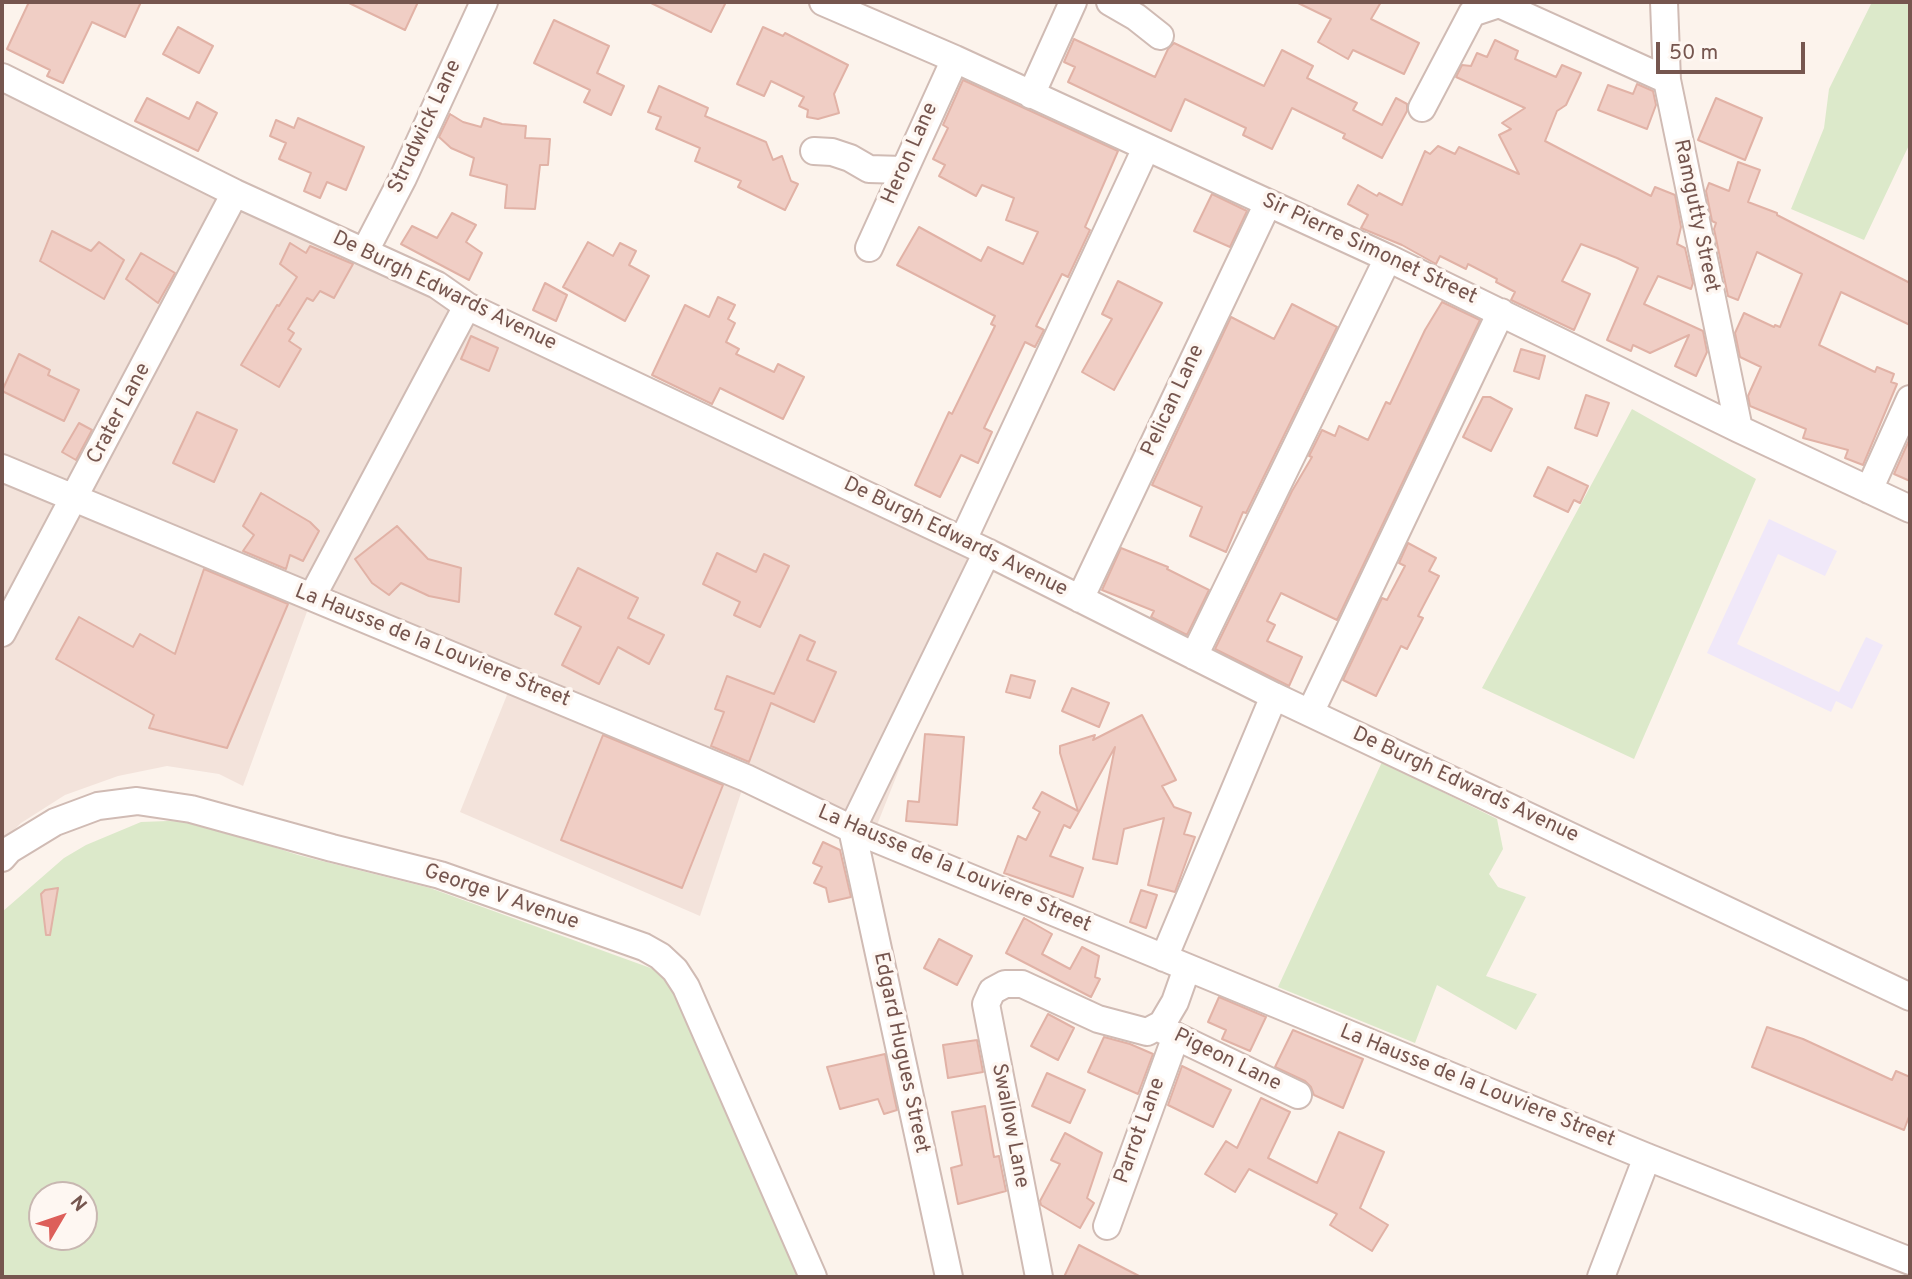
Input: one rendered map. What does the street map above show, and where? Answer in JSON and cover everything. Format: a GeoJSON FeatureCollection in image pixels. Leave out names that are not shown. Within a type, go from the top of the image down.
{"type":"FeatureCollection","features":[{"type":"Feature","properties":{"kind":"street","name":"Strudwick Lane"},"geometry":{"type":"LineString","coordinates":[[365,251],[403,178],[484,2]]}},
{"type":"Feature","properties":{"kind":"street","name":"Sir Pierre Simonet Street"},"geometry":{"type":"LineString","coordinates":[[823,2],[955,59],[1388,258],[1910,509]]}},
{"type":"Feature","properties":{"kind":"street"},"geometry":{"type":"LineString","coordinates":[[1031,95],[1073,2]]}},
{"type":"Feature","properties":{"kind":"street"},"geometry":{"type":"LineString","coordinates":[[1110,2],[1136,17],[1160,36]]}},
{"type":"Feature","properties":{"kind":"street","name":"Ramgutty Street"},"geometry":{"type":"LineString","coordinates":[[1664,2],[1667,80],[1739,429]]}},
{"type":"Feature","properties":{"kind":"street"},"geometry":{"type":"LineString","coordinates":[[1422,108],[1472,13],[1499,4],[1667,80]]}},
{"type":"Feature","properties":{"kind":"street","name":"Heron Lane"},"geometry":{"type":"LineString","coordinates":[[869,248],[955,59]]}},
{"type":"Feature","properties":{"kind":"street","name":"De Burgh Edwards Avenue"},"geometry":{"type":"LineString","coordinates":[[2,77],[236,193],[437,285],[467,306],[963,540],[1274,696],[1910,997]]}},
{"type":"Feature","properties":{"kind":"street"},"geometry":{"type":"LineString","coordinates":[[963,540],[1146,148]]}},
{"type":"Feature","properties":{"kind":"street"},"geometry":{"type":"LineString","coordinates":[[814,151],[832,152],[869,169],[903,170]]}},
{"type":"Feature","properties":{"kind":"street","name":"Crater Lane"},"geometry":{"type":"LineString","coordinates":[[2,634],[236,193]]}},
{"type":"Feature","properties":{"kind":"street","name":"Pelican Lane"},"geometry":{"type":"LineString","coordinates":[[1080,599],[1268,203]]}},
{"type":"Feature","properties":{"kind":"street"},"geometry":{"type":"LineString","coordinates":[[1194,656],[1388,258]]}},
{"type":"Feature","properties":{"kind":"street"},"geometry":{"type":"LineString","coordinates":[[312,597],[467,306]]}},
{"type":"Feature","properties":{"kind":"street"},"geometry":{"type":"LineString","coordinates":[[1310,713],[1501,312]]}},
{"type":"Feature","properties":{"kind":"street"},"geometry":{"type":"LineString","coordinates":[[1868,489],[1910,398]]}},
{"type":"Feature","properties":{"kind":"street","name":"La Hausse de la Louviere Street"},"geometry":{"type":"LineString","coordinates":[[2,468],[746,778],[852,829],[1647,1157],[1910,1261]]}},
{"type":"Feature","properties":{"kind":"street"},"geometry":{"type":"LineString","coordinates":[[852,829],[987,552]]}},
{"type":"Feature","properties":{"kind":"street","name":"Parrot Lane"},"geometry":{"type":"LineString","coordinates":[[1107,1226],[1161,1024],[1175,1002],[1175,963],[1274,696]]}},
{"type":"Feature","properties":{"kind":"street","name":"George V Avenue"},"geometry":{"type":"LineString","coordinates":[[4,850],[55,822],[98,806],[137,801],[191,808],[440,875],[644,947],[660,956],[675,970],[686,987],[813,1277]]}},
{"type":"Feature","properties":{"kind":"street","name":"Edgard Hugues Street"},"geometry":{"type":"LineString","coordinates":[[852,829],[949,1277]]}},
{"type":"Feature","properties":{"kind":"street","name":"Pigeon Lane"},"geometry":{"type":"LineString","coordinates":[[1005,984],[1021,984],[1098,1019],[1160,1032],[1298,1096]]}},
{"type":"Feature","properties":{"kind":"street","name":"Swallow Lane"},"geometry":{"type":"LineString","coordinates":[[1005,984],[992,991],[986,1004],[1039,1277]]}},
{"type":"Feature","properties":{"kind":"street"},"geometry":{"type":"LineString","coordinates":[[1601,1277],[1647,1157]]}},
{"type":"Feature","properties":{"kind":"shaded area"},"geometry":{"type":"Polygon","coordinates":[[[2,74],[986,551],[873,835],[746,778],[700,916],[460,812],[513,680],[312,598],[243,786],[219,774],[167,766],[118,776],[65,795],[21,823],[2,842],[2,74]]]}},
{"type":"Feature","properties":{"kind":"shaded area"},"geometry":{"type":"Polygon","coordinates":[[[1769,519],[1837,551],[1825,576],[1778,554],[1737,644],[1839,692],[1866,637],[1883,645],[1852,709],[1836,701],[1831,712],[1707,653],[1769,519]]]}},
{"type":"Feature","properties":{"kind":"green space"},"geometry":{"type":"Polygon","coordinates":[[[1872,2],[1910,2],[1910,143],[1864,240],[1791,209],[1824,128],[1829,89],[1872,2]]]}},
{"type":"Feature","properties":{"kind":"green space"},"geometry":{"type":"Polygon","coordinates":[[[1632,409],[1756,479],[1634,759],[1482,688],[1632,409]]]}},
{"type":"Feature","properties":{"kind":"green space"},"geometry":{"type":"Polygon","coordinates":[[[1382,762],[1497,819],[1503,849],[1489,874],[1498,887],[1526,897],[1486,976],[1537,994],[1516,1030],[1437,985],[1415,1043],[1278,987],[1382,762]]]}},
{"type":"Feature","properties":{"kind":"green space"},"geometry":{"type":"Polygon","coordinates":[[[141,822],[197,822],[234,828],[258,842],[298,855],[430,888],[678,978],[821,1277],[2,1277],[2,912],[64,858],[86,845],[141,822]]]}},
{"type":"Feature","properties":{"kind":"building"},"geometry":{"type":"Polygon","coordinates":[[[29,2],[141,2],[125,37],[92,22],[63,83],[47,76],[50,70],[7,49],[29,2]]]}},
{"type":"Feature","properties":{"kind":"building"},"geometry":{"type":"Polygon","coordinates":[[[347,2],[418,2],[405,30],[347,2]]]}},
{"type":"Feature","properties":{"kind":"building"},"geometry":{"type":"Polygon","coordinates":[[[649,2],[726,2],[711,32],[649,2]]]}},
{"type":"Feature","properties":{"kind":"building"},"geometry":{"type":"Polygon","coordinates":[[[1296,2],[1381,2],[1371,19],[1419,43],[1404,74],[1353,50],[1348,59],[1318,42],[1331,19],[1296,2]]]}},
{"type":"Feature","properties":{"kind":"building"},"geometry":{"type":"Polygon","coordinates":[[[554,20],[609,46],[597,73],[624,86],[611,115],[584,102],[590,90],[534,63],[554,20]]]}},
{"type":"Feature","properties":{"kind":"building"},"geometry":{"type":"Polygon","coordinates":[[[178,27],[213,46],[199,73],[163,54],[178,27]]]}},
{"type":"Feature","properties":{"kind":"building"},"geometry":{"type":"Polygon","coordinates":[[[763,27],[783,36],[785,33],[848,65],[834,94],[839,113],[818,119],[807,117],[808,110],[799,106],[804,97],[771,81],[764,96],[737,84],[763,27]]]}},
{"type":"Feature","properties":{"kind":"building"},"geometry":{"type":"Polygon","coordinates":[[[1074,39],[1155,77],[1168,49],[1174,43],[1264,86],[1282,50],[1313,66],[1307,78],[1357,103],[1353,110],[1382,125],[1396,98],[1407,104],[1407,111],[1382,158],[1343,138],[1345,134],[1292,108],[1272,149],[1243,135],[1246,128],[1185,99],[1171,131],[1068,82],[1075,67],[1064,62],[1074,39]]]}},
{"type":"Feature","properties":{"kind":"building"},"geometry":{"type":"Polygon","coordinates":[[[1495,40],[1518,51],[1515,59],[1556,77],[1562,65],[1581,73],[1566,105],[1557,111],[1545,141],[1651,196],[1655,187],[1675,195],[1681,227],[1677,244],[1685,248],[1693,283],[1691,289],[1658,276],[1644,304],[1703,331],[1707,352],[1696,376],[1675,366],[1689,335],[1650,353],[1633,345],[1631,351],[1607,340],[1638,268],[1617,258],[1581,244],[1562,281],[1590,294],[1574,330],[1511,300],[1515,292],[1468,264],[1466,269],[1440,256],[1436,264],[1402,245],[1361,228],[1368,215],[1348,204],[1358,185],[1377,196],[1379,193],[1402,205],[1425,151],[1430,154],[1438,146],[1455,154],[1459,147],[1519,174],[1499,135],[1511,129],[1502,123],[1525,108],[1456,77],[1462,65],[1471,66],[1477,53],[1487,57],[1495,40]]]}},
{"type":"Feature","properties":{"kind":"building"},"geometry":{"type":"Polygon","coordinates":[[[963,80],[1118,151],[1085,227],[1090,230],[1068,277],[1062,274],[1036,326],[1044,330],[1035,347],[1025,342],[984,428],[992,432],[978,463],[961,455],[940,497],[915,485],[949,412],[952,414],[995,326],[991,324],[995,316],[897,265],[919,227],[981,261],[988,247],[1023,264],[1038,232],[1006,220],[1014,198],[982,185],[976,196],[939,176],[945,165],[933,159],[948,128],[943,125],[963,80]]]}},
{"type":"Feature","properties":{"kind":"building"},"geometry":{"type":"Polygon","coordinates":[[[1637,84],[1653,91],[1656,105],[1647,129],[1598,110],[1608,85],[1633,94],[1637,84]]]}},
{"type":"Feature","properties":{"kind":"building"},"geometry":{"type":"Polygon","coordinates":[[[659,86],[708,108],[705,116],[766,142],[773,160],[782,156],[791,181],[798,184],[785,210],[738,187],[741,181],[695,161],[700,148],[656,129],[661,117],[648,112],[659,86]]]}},
{"type":"Feature","properties":{"kind":"building"},"geometry":{"type":"Polygon","coordinates":[[[147,98],[189,119],[197,102],[217,113],[198,151],[135,121],[147,98]]]}},
{"type":"Feature","properties":{"kind":"building"},"geometry":{"type":"Polygon","coordinates":[[[1716,98],[1762,118],[1745,160],[1698,140],[1716,98]]]}},
{"type":"Feature","properties":{"kind":"building"},"geometry":{"type":"Polygon","coordinates":[[[450,114],[463,122],[481,127],[484,118],[502,124],[526,126],[525,138],[550,139],[548,165],[540,165],[535,209],[505,208],[507,185],[470,175],[474,158],[451,148],[439,137],[450,114]]]}},
{"type":"Feature","properties":{"kind":"building"},"geometry":{"type":"Polygon","coordinates":[[[298,118],[364,147],[346,190],[327,182],[320,198],[304,191],[311,173],[279,159],[286,143],[270,136],[276,120],[294,128],[298,118]]]}},
{"type":"Feature","properties":{"kind":"building"},"geometry":{"type":"Polygon","coordinates":[[[1738,162],[1760,170],[1748,202],[1777,213],[1910,283],[1910,325],[1841,292],[1819,345],[1875,372],[1877,367],[1894,374],[1891,382],[1897,384],[1863,465],[1845,458],[1848,450],[1803,438],[1806,429],[1750,406],[1748,396],[1761,367],[1740,357],[1735,333],[1744,313],[1774,327],[1780,327],[1802,274],[1757,252],[1738,300],[1728,296],[1714,229],[1716,223],[1712,221],[1706,191],[1709,183],[1729,191],[1738,162]]]}},
{"type":"Feature","properties":{"kind":"building"},"geometry":{"type":"Polygon","coordinates":[[[1212,194],[1247,211],[1230,247],[1194,231],[1212,194]]]}},
{"type":"Feature","properties":{"kind":"building"},"geometry":{"type":"Polygon","coordinates":[[[452,213],[476,225],[466,242],[482,253],[469,280],[401,244],[412,226],[437,238],[452,213]]]}},
{"type":"Feature","properties":{"kind":"building"},"geometry":{"type":"Polygon","coordinates":[[[52,231],[91,251],[99,242],[124,260],[104,299],[40,261],[52,231]]]}},
{"type":"Feature","properties":{"kind":"building"},"geometry":{"type":"Polygon","coordinates":[[[588,242],[613,256],[620,243],[636,251],[629,265],[649,276],[625,321],[563,287],[588,242]]]}},
{"type":"Feature","properties":{"kind":"building"},"geometry":{"type":"Polygon","coordinates":[[[290,243],[306,253],[310,246],[353,264],[334,298],[320,291],[313,301],[307,298],[288,329],[294,333],[289,341],[301,349],[279,387],[241,365],[297,277],[280,264],[290,243]]]}},
{"type":"Feature","properties":{"kind":"building"},"geometry":{"type":"Polygon","coordinates":[[[141,253],[175,273],[158,303],[126,279],[141,253]]]}},
{"type":"Feature","properties":{"kind":"building"},"geometry":{"type":"Polygon","coordinates":[[[1118,281],[1162,303],[1114,390],[1082,372],[1112,319],[1102,314],[1118,281]]]}},
{"type":"Feature","properties":{"kind":"building"},"geometry":{"type":"Polygon","coordinates":[[[545,283],[567,295],[556,321],[533,310],[545,283]]]}},
{"type":"Feature","properties":{"kind":"building"},"geometry":{"type":"Polygon","coordinates":[[[718,297],[735,305],[728,319],[735,323],[726,342],[739,349],[736,354],[774,372],[778,364],[804,377],[783,419],[720,388],[712,404],[652,375],[685,305],[709,317],[718,297]]]}},
{"type":"Feature","properties":{"kind":"building"},"geometry":{"type":"Polygon","coordinates":[[[1442,302],[1480,320],[1337,620],[1281,593],[1267,621],[1275,625],[1267,641],[1302,657],[1289,686],[1215,649],[1292,491],[1312,457],[1309,456],[1322,430],[1335,436],[1339,426],[1368,440],[1386,402],[1390,404],[1425,330],[1442,302]]]}},
{"type":"Feature","properties":{"kind":"building"},"geometry":{"type":"Polygon","coordinates":[[[1292,304],[1337,327],[1246,513],[1243,512],[1226,552],[1190,536],[1202,507],[1152,485],[1231,317],[1274,339],[1292,304]]]}},
{"type":"Feature","properties":{"kind":"building"},"geometry":{"type":"Polygon","coordinates":[[[471,336],[498,348],[489,371],[461,359],[471,336]]]}},
{"type":"Feature","properties":{"kind":"building"},"geometry":{"type":"Polygon","coordinates":[[[1521,349],[1545,356],[1539,379],[1514,371],[1521,349]]]}},
{"type":"Feature","properties":{"kind":"building"},"geometry":{"type":"Polygon","coordinates":[[[19,354],[50,370],[48,375],[79,390],[64,421],[2,391],[19,354]]]}},
{"type":"Feature","properties":{"kind":"building"},"geometry":{"type":"Polygon","coordinates":[[[1586,395],[1609,403],[1597,436],[1575,428],[1586,395]]]}},
{"type":"Feature","properties":{"kind":"building"},"geometry":{"type":"Polygon","coordinates":[[[1483,397],[1490,397],[1512,409],[1491,451],[1463,437],[1483,397]]]}},
{"type":"Feature","properties":{"kind":"building"},"geometry":{"type":"Polygon","coordinates":[[[197,412],[237,430],[214,482],[173,463],[197,412]]]}},
{"type":"Feature","properties":{"kind":"building"},"geometry":{"type":"Polygon","coordinates":[[[79,423],[92,430],[76,460],[62,452],[79,423]]]}},
{"type":"Feature","properties":{"kind":"building"},"geometry":{"type":"Polygon","coordinates":[[[1910,438],[1910,481],[1894,474],[1910,438]]]}},
{"type":"Feature","properties":{"kind":"building"},"geometry":{"type":"Polygon","coordinates":[[[1548,467],[1588,486],[1580,503],[1574,500],[1568,512],[1534,496],[1548,467]]]}},
{"type":"Feature","properties":{"kind":"building"},"geometry":{"type":"Polygon","coordinates":[[[261,493],[310,522],[319,531],[303,561],[290,555],[286,569],[243,551],[254,535],[243,526],[261,493]]]}},
{"type":"Feature","properties":{"kind":"building"},"geometry":{"type":"Polygon","coordinates":[[[397,526],[428,559],[461,568],[459,602],[429,596],[401,583],[389,595],[372,583],[355,559],[397,526]]]}},
{"type":"Feature","properties":{"kind":"building"},"geometry":{"type":"Polygon","coordinates":[[[1408,543],[1436,558],[1429,571],[1439,576],[1418,616],[1423,618],[1407,649],[1401,646],[1376,696],[1343,680],[1382,598],[1387,600],[1405,566],[1399,563],[1408,543]]]}},
{"type":"Feature","properties":{"kind":"building"},"geometry":{"type":"Polygon","coordinates":[[[1121,548],[1168,567],[1167,569],[1209,590],[1187,635],[1151,617],[1154,611],[1102,590],[1121,548]]]}},
{"type":"Feature","properties":{"kind":"building"},"geometry":{"type":"Polygon","coordinates":[[[717,553],[756,572],[764,554],[789,566],[760,627],[734,615],[740,602],[703,584],[717,553]]]}},
{"type":"Feature","properties":{"kind":"building"},"geometry":{"type":"Polygon","coordinates":[[[578,568],[638,598],[628,618],[664,635],[649,664],[618,647],[599,684],[562,665],[581,627],[555,614],[578,568]]]}},
{"type":"Feature","properties":{"kind":"building"},"geometry":{"type":"Polygon","coordinates":[[[204,569],[288,604],[227,748],[149,728],[154,715],[56,659],[79,617],[133,647],[140,634],[175,654],[204,569]]]}},
{"type":"Feature","properties":{"kind":"building"},"geometry":{"type":"Polygon","coordinates":[[[800,635],[815,642],[807,660],[836,672],[814,722],[771,703],[749,762],[711,746],[724,712],[715,709],[727,676],[774,694],[800,635]]]}},
{"type":"Feature","properties":{"kind":"building"},"geometry":{"type":"Polygon","coordinates":[[[1011,675],[1035,681],[1030,698],[1006,692],[1011,675]]]}},
{"type":"Feature","properties":{"kind":"building"},"geometry":{"type":"Polygon","coordinates":[[[1072,688],[1109,703],[1099,727],[1062,711],[1072,688]]]}},
{"type":"Feature","properties":{"kind":"building"},"geometry":{"type":"Polygon","coordinates":[[[1142,715],[1176,780],[1162,786],[1174,807],[1191,813],[1184,834],[1195,837],[1175,892],[1148,885],[1164,818],[1124,829],[1117,864],[1093,859],[1115,747],[1070,828],[1064,825],[1050,856],[1083,868],[1073,897],[1004,873],[1018,836],[1026,840],[1040,812],[1033,808],[1042,792],[1078,811],[1060,746],[1095,735],[1093,740],[1142,715]]]}},
{"type":"Feature","properties":{"kind":"building"},"geometry":{"type":"Polygon","coordinates":[[[925,734],[964,737],[957,825],[906,821],[908,801],[919,802],[925,734]]]}},
{"type":"Feature","properties":{"kind":"building"},"geometry":{"type":"Polygon","coordinates":[[[603,735],[723,785],[682,888],[561,840],[603,735]]]}},
{"type":"Feature","properties":{"kind":"building"},"geometry":{"type":"Polygon","coordinates":[[[823,842],[840,850],[851,897],[829,902],[826,888],[814,883],[822,867],[813,863],[823,842]]]}},
{"type":"Feature","properties":{"kind":"building"},"geometry":{"type":"Polygon","coordinates":[[[58,888],[50,935],[46,935],[41,894],[45,890],[58,888]]]}},
{"type":"Feature","properties":{"kind":"building"},"geometry":{"type":"Polygon","coordinates":[[[1141,890],[1157,895],[1146,928],[1130,922],[1141,890]]]}},
{"type":"Feature","properties":{"kind":"building"},"geometry":{"type":"Polygon","coordinates":[[[1024,918],[1052,934],[1042,954],[1070,969],[1082,947],[1099,956],[1095,977],[1100,979],[1091,997],[1006,953],[1024,918]]]}},
{"type":"Feature","properties":{"kind":"building"},"geometry":{"type":"Polygon","coordinates":[[[939,939],[972,956],[957,985],[924,968],[939,939]]]}},
{"type":"Feature","properties":{"kind":"building"},"geometry":{"type":"Polygon","coordinates":[[[1219,997],[1266,1017],[1250,1051],[1222,1039],[1226,1030],[1208,1022],[1219,997]]]}},
{"type":"Feature","properties":{"kind":"building"},"geometry":{"type":"Polygon","coordinates":[[[1048,1014],[1074,1028],[1058,1060],[1031,1046],[1048,1014]]]}},
{"type":"Feature","properties":{"kind":"building"},"geometry":{"type":"Polygon","coordinates":[[[1767,1027],[1803,1039],[1892,1080],[1896,1071],[1910,1077],[1910,1114],[1904,1130],[1752,1067],[1767,1027]]]}},
{"type":"Feature","properties":{"kind":"building"},"geometry":{"type":"Polygon","coordinates":[[[1293,1030],[1363,1059],[1343,1108],[1314,1095],[1305,1081],[1275,1067],[1293,1030]]]}},
{"type":"Feature","properties":{"kind":"building"},"geometry":{"type":"Polygon","coordinates":[[[1104,1037],[1153,1054],[1138,1094],[1088,1072],[1104,1037]]]}},
{"type":"Feature","properties":{"kind":"building"},"geometry":{"type":"Polygon","coordinates":[[[977,1040],[983,1072],[948,1078],[943,1045],[977,1040]]]}},
{"type":"Feature","properties":{"kind":"building"},"geometry":{"type":"Polygon","coordinates":[[[885,1054],[897,1110],[884,1114],[878,1099],[840,1109],[827,1067],[885,1054]]]}},
{"type":"Feature","properties":{"kind":"building"},"geometry":{"type":"Polygon","coordinates":[[[1182,1066],[1231,1090],[1213,1127],[1168,1105],[1182,1066]]]}},
{"type":"Feature","properties":{"kind":"building"},"geometry":{"type":"Polygon","coordinates":[[[1047,1073],[1085,1090],[1070,1123],[1032,1106],[1047,1073]]]}},
{"type":"Feature","properties":{"kind":"building"},"geometry":{"type":"Polygon","coordinates":[[[1261,1098],[1290,1112],[1268,1158],[1317,1183],[1339,1132],[1384,1152],[1360,1208],[1388,1225],[1372,1251],[1330,1225],[1337,1214],[1249,1169],[1235,1192],[1205,1174],[1226,1141],[1237,1148],[1261,1098]]]}},
{"type":"Feature","properties":{"kind":"building"},"geometry":{"type":"Polygon","coordinates":[[[985,1106],[994,1157],[999,1156],[1006,1191],[958,1204],[951,1168],[962,1165],[952,1112],[985,1106]]]}},
{"type":"Feature","properties":{"kind":"building"},"geometry":{"type":"Polygon","coordinates":[[[1065,1133],[1102,1153],[1087,1198],[1094,1203],[1080,1228],[1041,1205],[1040,1201],[1060,1164],[1051,1160],[1065,1133]]]}},
{"type":"Feature","properties":{"kind":"building"},"geometry":{"type":"Polygon","coordinates":[[[1079,1245],[1141,1277],[1064,1277],[1079,1245]]]}}]}
